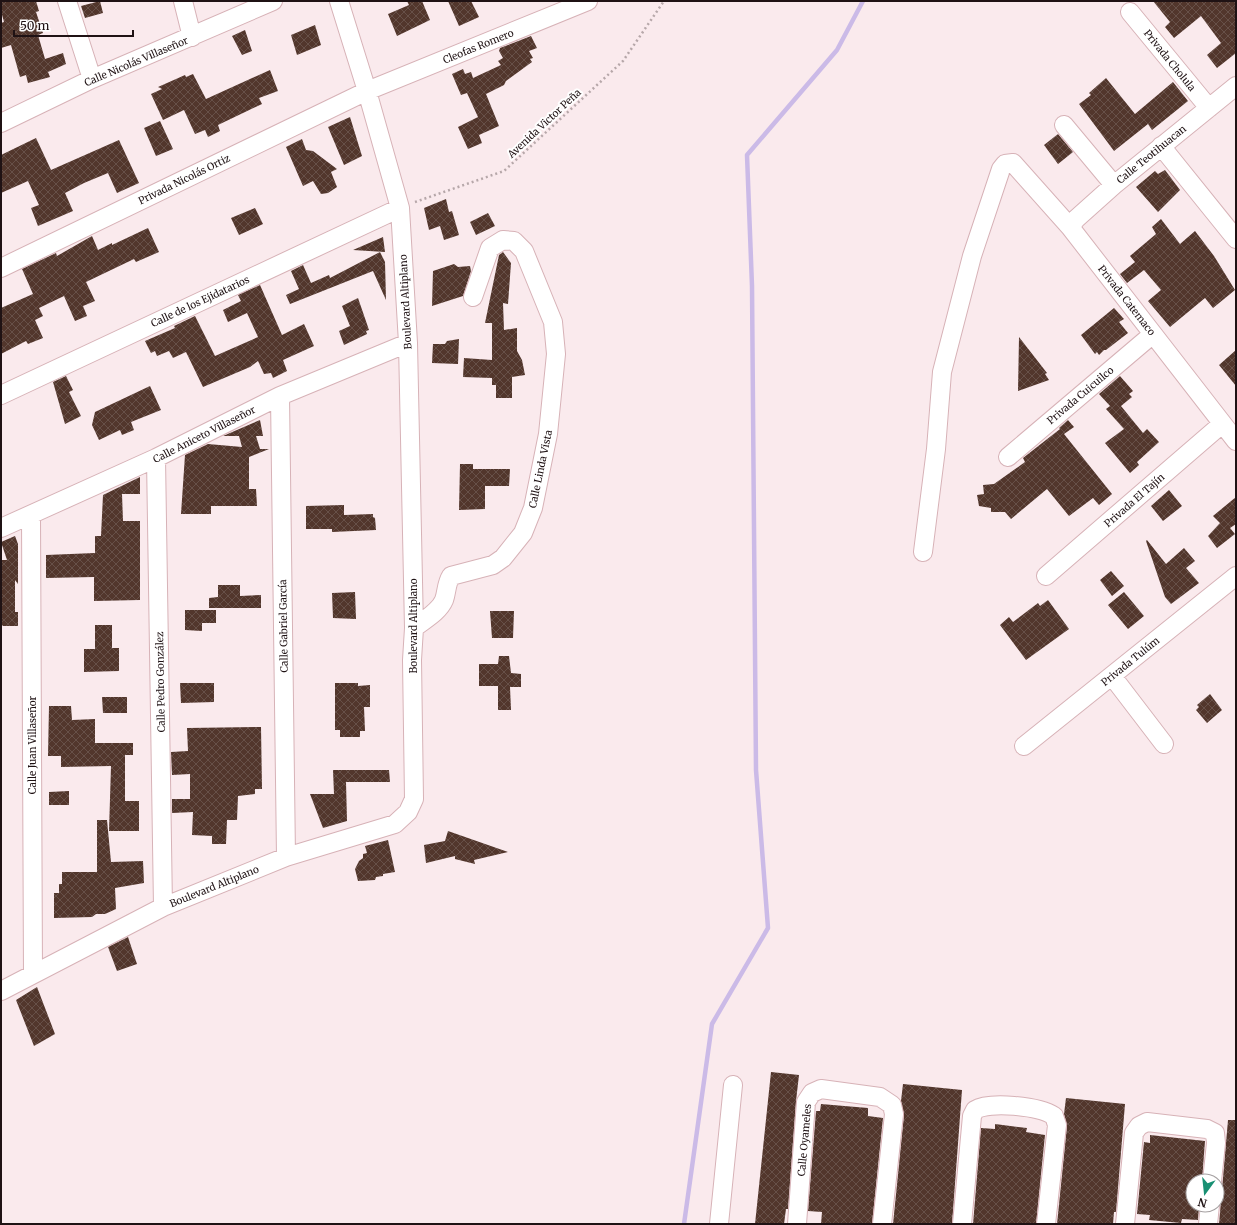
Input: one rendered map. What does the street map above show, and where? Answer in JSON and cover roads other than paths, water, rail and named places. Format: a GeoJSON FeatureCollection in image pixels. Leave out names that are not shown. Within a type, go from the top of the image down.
{"type":"FeatureCollection","features":[{"type":"Feature","properties":{"kind":"street"},"geometry":{"type":"LineString","coordinates":[[67,1],[92,79]]}},
{"type":"Feature","properties":{"kind":"street"},"geometry":{"type":"LineString","coordinates":[[183,1],[192,37]]}},
{"type":"Feature","properties":{"kind":"street","name":"Calle Nicolás Villaseñor"},"geometry":{"type":"LineString","coordinates":[[1,123],[92,79],[273,1]]}},
{"type":"Feature","properties":{"kind":"street","name":"Boulevard Altiplano"},"geometry":{"type":"LineString","coordinates":[[1,991],[163,906],[286,857],[395,824],[408,812],[414,799],[412,660],[414,628],[408,343],[400,208],[367,91],[339,1]]}},
{"type":"Feature","properties":{"kind":"street","name":"Cleofas Romero"},"geometry":{"type":"LineString","coordinates":[[367,91],[588,1]]}},
{"type":"Feature","properties":{"kind":"street","name":"Privada Cholula"},"geometry":{"type":"LineString","coordinates":[[1130,12],[1209,108]]}},
{"type":"Feature","properties":{"kind":"street","name":"Calle Teotihuacan"},"geometry":{"type":"LineString","coordinates":[[1070,227],[1076,219],[1114,185],[1236,86]]}},
{"type":"Feature","properties":{"kind":"street","name":"Privada Nicolás Ortiz"},"geometry":{"type":"LineString","coordinates":[[1,268],[367,91]]}},
{"type":"Feature","properties":{"kind":"street"},"geometry":{"type":"LineString","coordinates":[[1064,125],[1114,185]]}},
{"type":"Feature","properties":{"kind":"street"},"geometry":{"type":"LineString","coordinates":[[1161,146],[1236,239]]}},
{"type":"Feature","properties":{"kind":"street","name":"Privada Catemaco"},"geometry":{"type":"LineString","coordinates":[[923,552],[936,448],[942,372],[972,256],[1001,169],[1006,164],[1013,163],[1070,227],[1236,441]]}},
{"type":"Feature","properties":{"kind":"street","name":"Calle de los Ejidatarios"},"geometry":{"type":"LineString","coordinates":[[1,395],[400,208]]}},
{"type":"Feature","properties":{"kind":"street","name":"Calle Linda Vista"},"geometry":{"type":"LineString","coordinates":[[414,628],[440,607],[451,576],[493,565],[503,558],[523,533],[533,508],[548,434],[556,354],[552,322],[524,251],[514,241],[503,240],[490,248],[473,297]]}},
{"type":"Feature","properties":{"kind":"street","name":"Privada Cuicuilco"},"geometry":{"type":"LineString","coordinates":[[1008,457],[1153,334]]}},
{"type":"Feature","properties":{"kind":"street","name":"Calle Aniceto Villaseñor"},"geometry":{"type":"LineString","coordinates":[[1,528],[31,516],[156,458],[280,396],[408,343]]}},
{"type":"Feature","properties":{"kind":"street","name":"Calle Gabriel García"},"geometry":{"type":"LineString","coordinates":[[280,396],[286,857]]}},
{"type":"Feature","properties":{"kind":"street","name":"Privada El Tajín"},"geometry":{"type":"LineString","coordinates":[[1046,576],[1222,424]]}},
{"type":"Feature","properties":{"kind":"street","name":"Calle Pedro González"},"geometry":{"type":"LineString","coordinates":[[156,458],[163,906]]}},
{"type":"Feature","properties":{"kind":"street","name":"Calle Juan Villaseñor"},"geometry":{"type":"LineString","coordinates":[[31,516],[33,974]]}},
{"type":"Feature","properties":{"kind":"street","name":"Privada Tulúm"},"geometry":{"type":"LineString","coordinates":[[1024,746],[1236,576]]}},
{"type":"Feature","properties":{"kind":"street"},"geometry":{"type":"LineString","coordinates":[[1112,676],[1164,744]]}},
{"type":"Feature","properties":{"kind":"street"},"geometry":{"type":"LineString","coordinates":[[719,1224],[733,1085]]}},
{"type":"Feature","properties":{"kind":"street","name":"Calle Oyameles"},"geometry":{"type":"LineString","coordinates":[[797,1224],[806,1102],[812,1093],[821,1089],[880,1097],[892,1104],[894,1114],[882,1224]]}},
{"type":"Feature","properties":{"kind":"street"},"geometry":{"type":"LineString","coordinates":[[962,1224],[972,1116],[975,1110],[985,1105],[1039,1109],[1054,1116],[1057,1125],[1046,1224]]}},
{"type":"Feature","properties":{"kind":"street"},"geometry":{"type":"LineString","coordinates":[[1125,1224],[1134,1133],[1139,1126],[1147,1122],[1207,1129],[1215,1133],[1216,1143],[1213,1173]]}},
{"type":"Feature","properties":{"kind":"street"},"geometry":{"type":"LineString","coordinates":[[1208,1224],[1209,1213]]}},
{"type":"Feature","properties":{"kind":"waterway"},"geometry":{"type":"LineString","coordinates":[[684,1224],[712,1024],[768,928],[756,770],[752,286],[747,155],[837,50],[863,1]]}}]}
